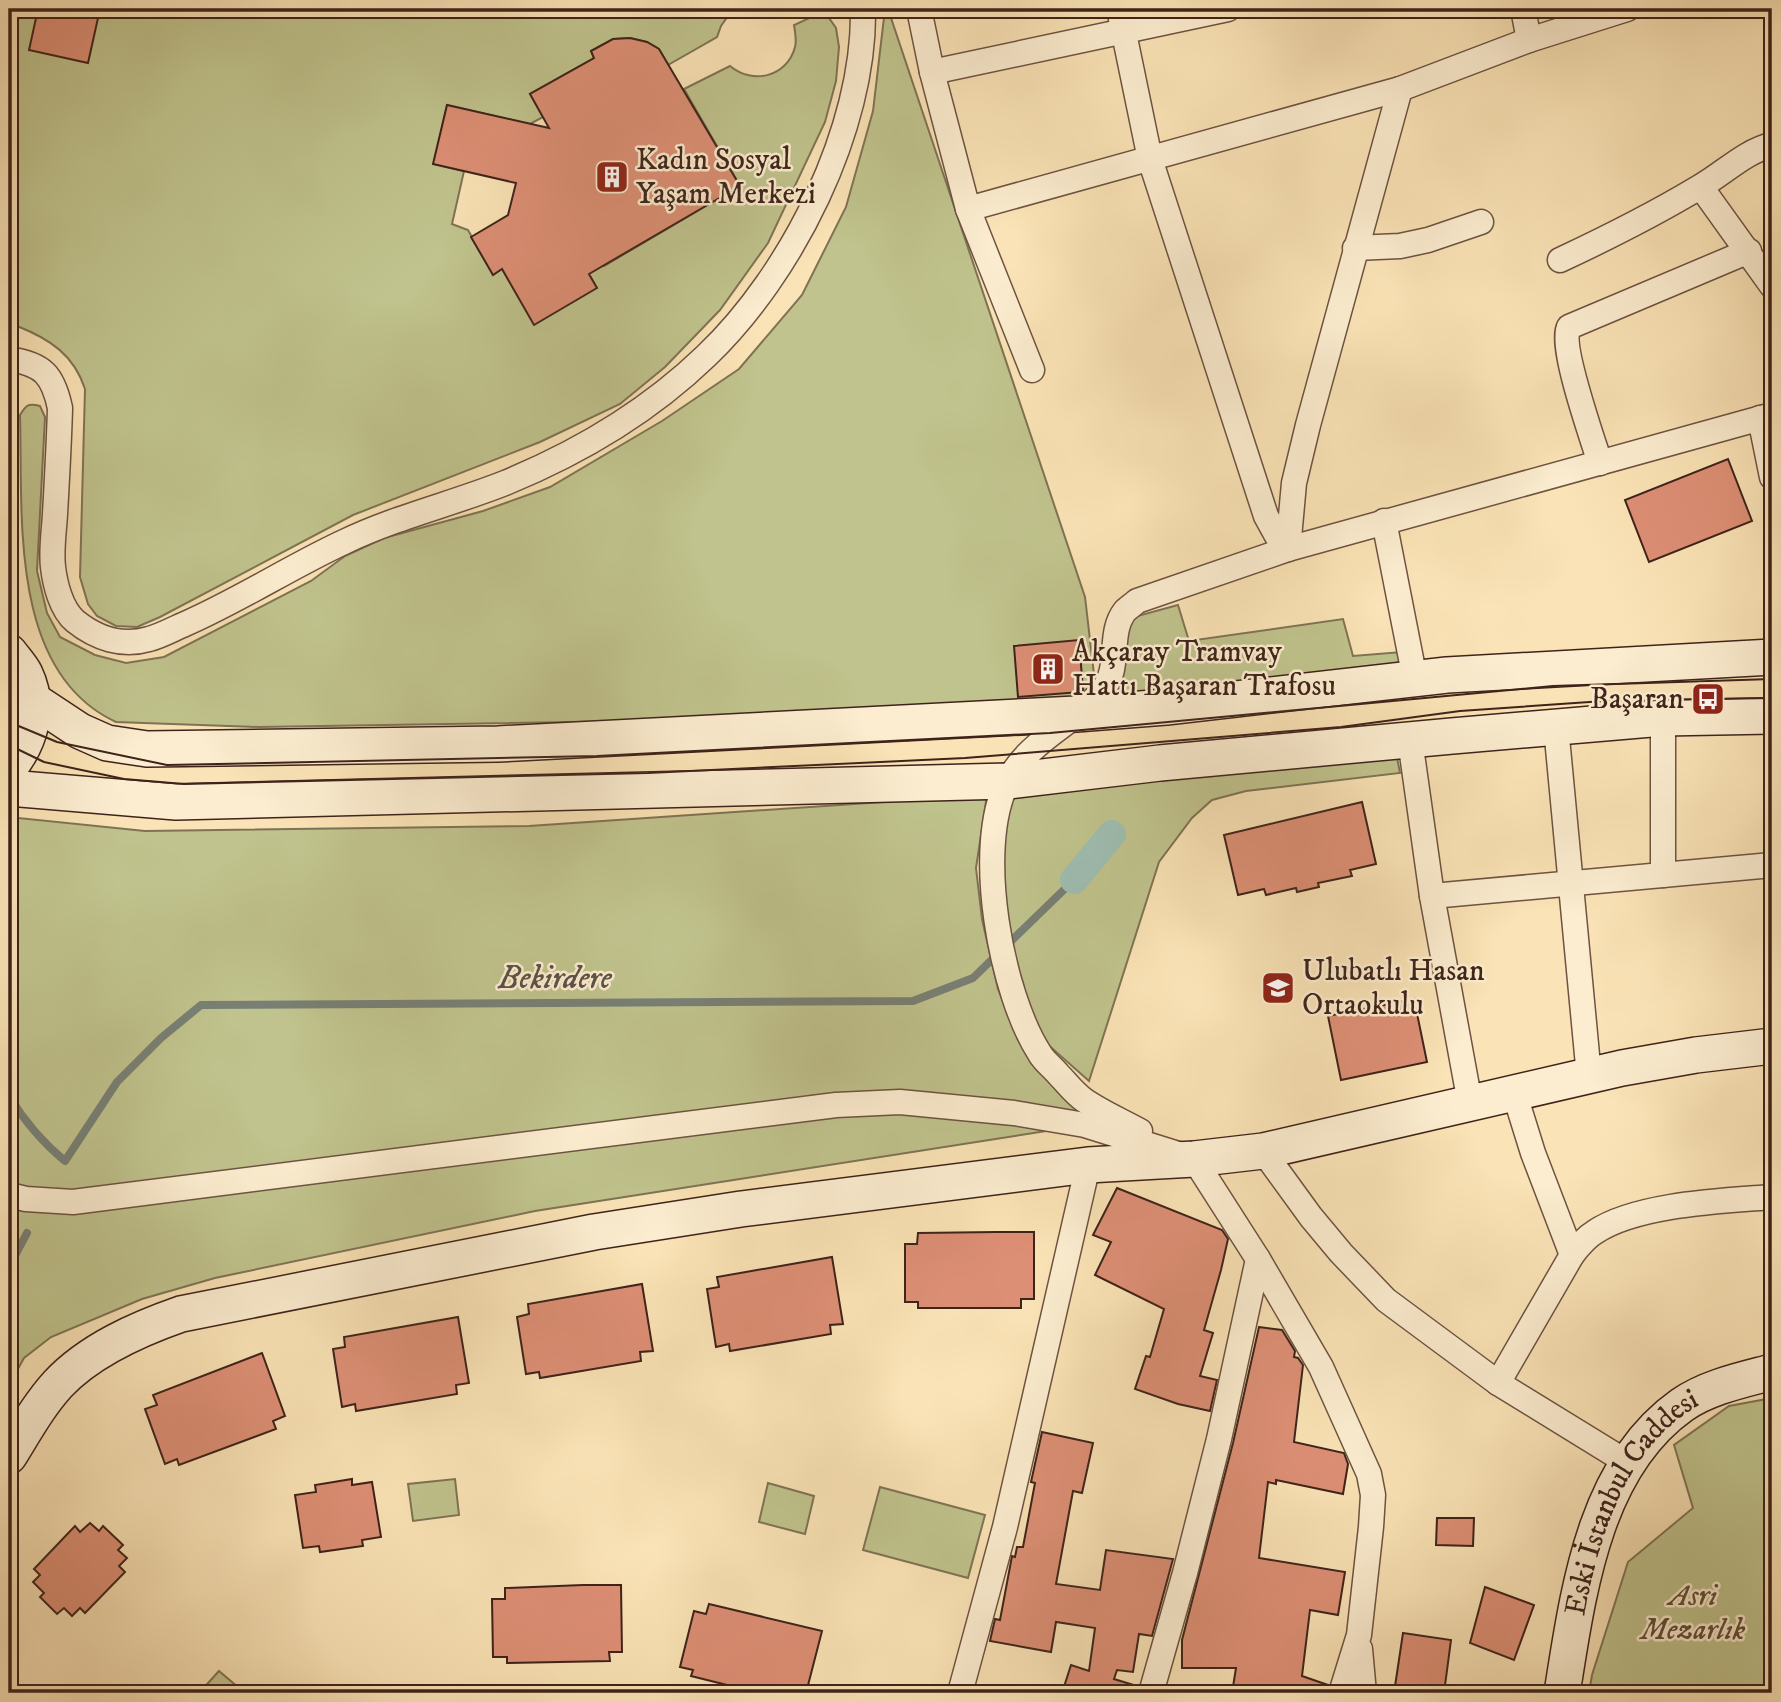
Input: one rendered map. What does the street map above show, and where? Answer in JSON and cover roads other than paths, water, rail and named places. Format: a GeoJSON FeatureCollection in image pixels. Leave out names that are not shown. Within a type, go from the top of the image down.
{"type":"FeatureCollection","features":[{"type":"Feature","properties":{"kind":"main road"},"geometry":{"type":"LineString","coordinates":[[9,768],[22,752],[32,726],[33,700],[25,674],[10,648]]}},
{"type":"Feature","properties":{"kind":"main road"},"geometry":{"type":"LineString","coordinates":[[33,700],[80,731],[107,743],[147,749],[498,744],[1076,714],[1166,707],[1415,679],[1772,657]]}},
{"type":"Feature","properties":{"kind":"main road"},"geometry":{"type":"LineString","coordinates":[[9,788],[176,802],[1008,781],[1160,763],[1556,727],[1663,718],[1772,716]]}},
{"type":"Feature","properties":{"kind":"main road"},"geometry":{"type":"LineString","coordinates":[[9,1456],[44,1401],[60,1382],[79,1366],[137,1331],[181,1314],[594,1232],[741,1209],[1088,1165],[1263,1151],[1589,1076],[1696,1055],[1772,1046]]}},
{"type":"Feature","properties":{"kind":"main road","name":"Eski İstanbul Caddesi"},"geometry":{"type":"LineString","coordinates":[[1562,1693],[1591,1551],[1612,1493],[1628,1463],[1647,1435],[1684,1404],[1740,1381],[1772,1372]]}},
{"type":"Feature","properties":{"kind":"main road","name":"Eski İstanbul Caddesi"},"geometry":{"type":"LineString","coordinates":[[1577,1693],[1601,1575],[1622,1516],[1644,1470],[1676,1428],[1726,1398],[1772,1386]]}},
{"type":"Feature","properties":{"kind":"street"},"geometry":{"type":"LineString","coordinates":[[9,359],[26,362],[44,372],[55,386],[60,408],[53,565],[59,594],[72,618],[93,634],[119,643],[148,639],[209,614],[390,521],[504,483],[564,456],[615,427],[705,356],[752,304],[783,257],[831,168],[858,76],[863,9]]}},
{"type":"Feature","properties":{"kind":"street"},"geometry":{"type":"LineString","coordinates":[[919,9],[932,72],[968,209],[1032,370]]}},
{"type":"Feature","properties":{"kind":"street"},"geometry":{"type":"LineString","coordinates":[[932,72],[1121,20],[1227,9]]}},
{"type":"Feature","properties":{"kind":"street"},"geometry":{"type":"LineString","coordinates":[[1523,9],[1529,40]]}},
{"type":"Feature","properties":{"kind":"street"},"geometry":{"type":"LineString","coordinates":[[968,209],[1400,89],[1529,40],[1627,9]]}},
{"type":"Feature","properties":{"kind":"street"},"geometry":{"type":"LineString","coordinates":[[1121,20],[1150,159],[1266,516],[1277,537],[1288,549]]}},
{"type":"Feature","properties":{"kind":"street"},"geometry":{"type":"LineString","coordinates":[[1288,549],[1294,483],[1355,248],[1400,89]]}},
{"type":"Feature","properties":{"kind":"street"},"geometry":{"type":"LineString","coordinates":[[1560,260],[1637,223],[1701,187],[1753,153],[1772,145]]}},
{"type":"Feature","properties":{"kind":"street"},"geometry":{"type":"LineString","coordinates":[[1701,187],[1772,286]]}},
{"type":"Feature","properties":{"kind":"street"},"geometry":{"type":"LineString","coordinates":[[1355,248],[1409,244],[1481,222]]}},
{"type":"Feature","properties":{"kind":"street"},"geometry":{"type":"LineString","coordinates":[[1600,463],[1566,341],[1569,327],[1749,251]]}},
{"type":"Feature","properties":{"kind":"street"},"geometry":{"type":"LineString","coordinates":[[1341,1693],[1359,1635],[1373,1495],[1369,1474],[1321,1367],[1258,1259],[1191,1158],[1083,1099],[1040,1055],[1019,1012],[1010,985],[997,920],[992,882],[992,839],[996,809],[1008,781],[1027,755],[1102,691],[1113,672],[1118,625],[1125,611],[1138,601],[1288,549],[1766,416],[1772,477]]}},
{"type":"Feature","properties":{"kind":"street"},"geometry":{"type":"LineString","coordinates":[[1384,521],[1415,679]]}},
{"type":"Feature","properties":{"kind":"street"},"geometry":{"type":"LineString","coordinates":[[1663,718],[1663,875]]}},
{"type":"Feature","properties":{"kind":"street"},"geometry":{"type":"LineString","coordinates":[[1556,727],[1589,1076]]}},
{"type":"Feature","properties":{"kind":"street"},"geometry":{"type":"LineString","coordinates":[[1410,740],[1432,896],[1470,1103]]}},
{"type":"Feature","properties":{"kind":"street"},"geometry":{"type":"LineString","coordinates":[[1432,896],[1772,865]]}},
{"type":"Feature","properties":{"kind":"street"},"geometry":{"type":"LineString","coordinates":[[1514,1092],[1533,1153],[1572,1255]]}},
{"type":"Feature","properties":{"kind":"street"},"geometry":{"type":"LineString","coordinates":[[9,1195],[26,1199],[73,1202],[836,1105],[900,1102],[1014,1113],[1085,1125],[1191,1158]]}},
{"type":"Feature","properties":{"kind":"street"},"geometry":{"type":"LineString","coordinates":[[1263,1151],[1340,1253],[1386,1300],[1498,1383],[1628,1463]]}},
{"type":"Feature","properties":{"kind":"street"},"geometry":{"type":"LineString","coordinates":[[960,1693],[1005,1527],[1088,1165]]}},
{"type":"Feature","properties":{"kind":"street"},"geometry":{"type":"LineString","coordinates":[[1498,1383],[1572,1255],[1583,1241],[1596,1231],[1644,1213],[1719,1202],[1772,1198]]}},
{"type":"Feature","properties":{"kind":"street"},"geometry":{"type":"LineString","coordinates":[[1151,1693],[1216,1452],[1258,1259]]}},
{"type":"Feature","properties":{"kind":"street"},"geometry":{"type":"LineString","coordinates":[[1359,1635],[1364,1693]]}},
{"type":"Feature","properties":{"kind":"waterway"},"geometry":{"type":"LineString","coordinates":[[1074,880],[1112,834]]}},
{"type":"Feature","properties":{"kind":"waterway","name":"Bekirdere"},"geometry":{"type":"LineString","coordinates":[[9,1096],[34,1131],[65,1161],[117,1082],[161,1038],[201,1005],[913,1001],[973,978],[1074,880]]}},
{"type":"Feature","properties":{"kind":"waterway","name":"Bekirdere"},"geometry":{"type":"LineString","coordinates":[[9,1267],[27,1233]]}},
{"type":"Feature","properties":{"kind":"tram line"},"geometry":{"type":"LineString","coordinates":[[9,722],[57,742],[167,765],[597,756],[1050,733],[1553,686],[1772,679]]}},
{"type":"Feature","properties":{"kind":"tram line"},"geometry":{"type":"LineString","coordinates":[[9,745],[44,762],[124,779],[184,784],[648,773],[965,758],[1341,727],[1460,711],[1604,701],[1772,698]]}},
{"type":"Feature","properties":{"kind":"place","name":"Kadın Sosyal Yaşam Merkezi"},"geometry":{"type":"Point","coordinates":[612,177]}},
{"type":"Feature","properties":{"kind":"place","name":"Akçaray Tramvay Hattı Başaran Trafosu"},"geometry":{"type":"Point","coordinates":[1048,669]}},
{"type":"Feature","properties":{"kind":"place","name":"Başaran"},"geometry":{"type":"Point","coordinates":[1708,699]}},
{"type":"Feature","properties":{"kind":"place","name":"Ulubatlı Hasan Ortaokulu"},"geometry":{"type":"Point","coordinates":[1278,988]}},
{"type":"Feature","properties":{"kind":"park label","name":"Asri Mezarlık"},"geometry":{"type":"Point","coordinates":[1693,1613]}}]}
